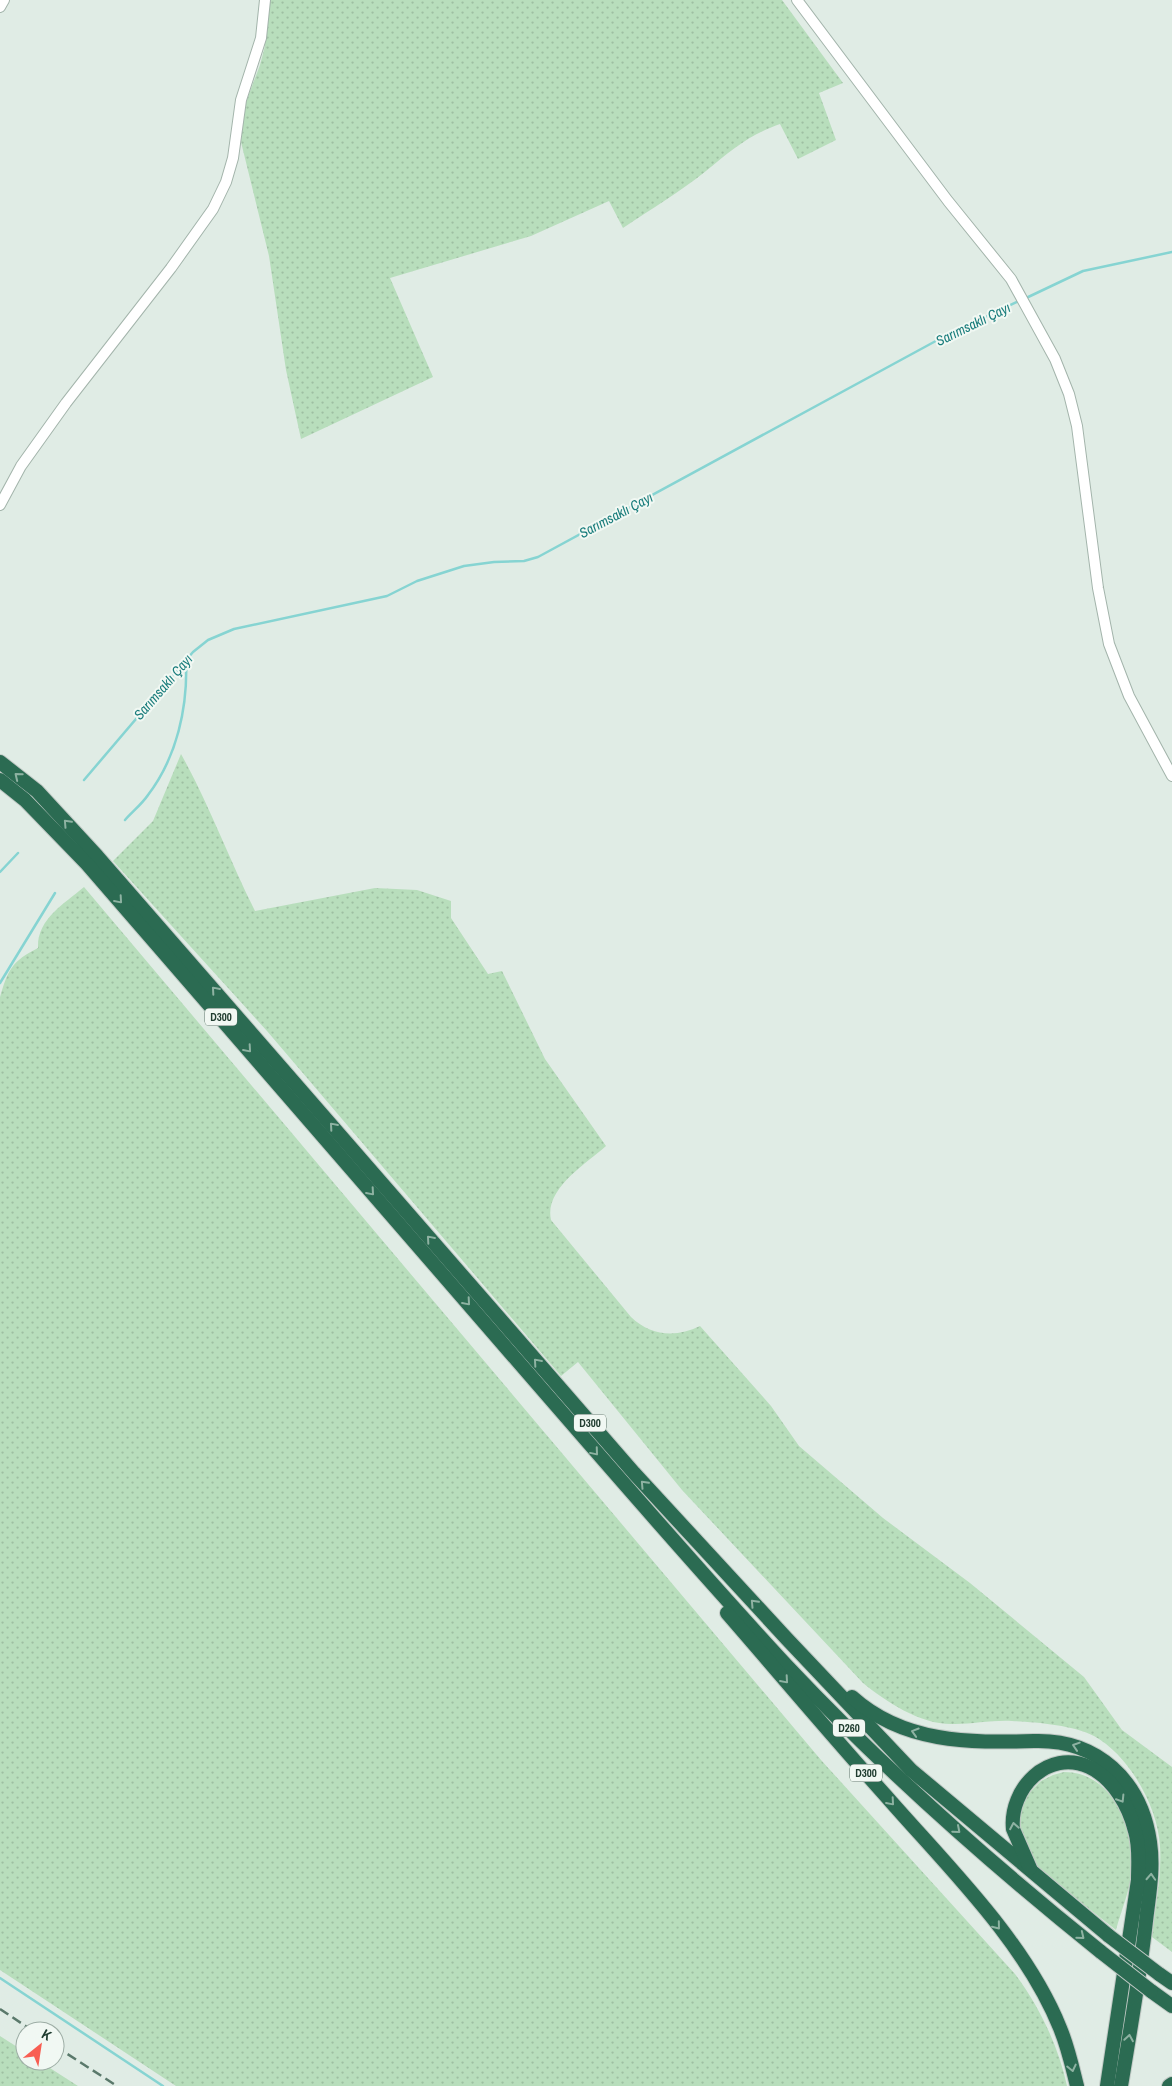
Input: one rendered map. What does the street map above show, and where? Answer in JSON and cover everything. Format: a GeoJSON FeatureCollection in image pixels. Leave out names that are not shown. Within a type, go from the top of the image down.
{"type":"FeatureCollection","features":[{"type":"Feature","properties":{"kind":"highway","name":"D300"},"geometry":{"type":"LineString","coordinates":[[0,762],[36,791],[92,860],[394,1207],[787,1639],[862,1706],[898,1726],[923,1734],[962,1741],[1050,1741],[1069,1743],[1096,1755],[1122,1779],[1134,1796],[1144,1818],[1150,1842],[1152,1868],[1144,1943],[1121,2086]]}},
{"type":"Feature","properties":{"kind":"highway","name":"D300"},"geometry":{"type":"LineString","coordinates":[[0,780],[26,800],[92,860]]}},
{"type":"Feature","properties":{"kind":"highway","name":"D300"},"geometry":{"type":"LineString","coordinates":[[394,1207],[620,1480],[691,1572],[959,1879],[1015,1948],[1039,1984],[1054,2012],[1065,2042],[1077,2086]]}},
{"type":"Feature","properties":{"kind":"highway","name":"D260"},"geometry":{"type":"LineString","coordinates":[[620,1480],[788,1666],[843,1723],[952,1826],[1052,1913],[1172,2006]]}},
{"type":"Feature","properties":{"kind":"highway","name":"D260"},"geometry":{"type":"LineString","coordinates":[[787,1639],[911,1770],[1109,1936],[1172,1983]]}},
{"type":"Feature","properties":{"kind":"highway"},"geometry":{"type":"LineString","coordinates":[[1032,1871],[1013,1829],[1014,1808],[1020,1792],[1036,1774],[1054,1764],[1075,1763],[1096,1770],[1109,1782],[1127,1808],[1136,1832],[1139,1853],[1138,1880],[1107,2086]]}},
{"type":"Feature","properties":{"kind":"street"},"geometry":{"type":"LineString","coordinates":[[0,7],[4,0]]}},
{"type":"Feature","properties":{"kind":"street"},"geometry":{"type":"LineString","coordinates":[[0,505],[21,466],[66,403],[213,209],[226,182],[233,158],[241,100],[264,27],[265,0]]}},
{"type":"Feature","properties":{"kind":"street"},"geometry":{"type":"LineString","coordinates":[[797,0],[948,201],[1011,279],[1063,376],[1076,418],[1098,588],[1109,644],[1129,696],[1172,776]]}},
{"type":"Feature","properties":{"kind":"green space"},"geometry":{"type":"Polygon","coordinates":[[[267,0],[782,0],[843,83],[819,93],[836,140],[798,159],[780,124],[758,133],[740,144],[686,186],[623,228],[609,201],[531,236],[390,278],[433,377],[301,439],[286,370],[269,256],[241,142],[243,110],[265,46],[267,0]]]}},
{"type":"Feature","properties":{"kind":"green space"},"geometry":{"type":"Polygon","coordinates":[[[181,754],[201,792],[255,911],[375,888],[417,890],[451,901],[451,918],[488,974],[502,971],[545,1059],[606,1146],[568,1178],[560,1188],[554,1198],[551,1220],[631,1317],[647,1328],[664,1333],[682,1332],[700,1326],[771,1406],[799,1446],[883,1518],[970,1583],[1084,1677],[1122,1730],[1172,1767],[1172,1952],[1152,1937],[1160,1857],[1158,1831],[1154,1815],[1139,1783],[1119,1756],[1094,1736],[1076,1729],[1042,1723],[1012,1721],[943,1724],[930,1721],[894,1705],[863,1683],[682,1490],[578,1362],[561,1376],[267,1031],[113,861],[153,821],[181,754]]]}},
{"type":"Feature","properties":{"kind":"green space"},"geometry":{"type":"Polygon","coordinates":[[[84,887],[821,1760],[1015,1974],[1047,2027],[1059,2056],[1067,2086],[176,2086],[0,1970],[0,997],[12,967],[22,957],[38,948],[39,938],[47,920],[60,906],[84,887]]]}},
{"type":"Feature","properties":{"kind":"green space"},"geometry":{"type":"Polygon","coordinates":[[[1064,1772],[1081,1775],[1096,1782],[1108,1792],[1118,1806],[1125,1821],[1130,1838],[1132,1871],[1116,1930],[1035,1866],[1019,1839],[1020,1809],[1026,1796],[1041,1781],[1064,1772]]]}},
{"type":"Feature","properties":{"kind":"green space"},"geometry":{"type":"Polygon","coordinates":[[[0,2036],[15,2046],[15,2071],[55,2071],[78,2086],[0,2086],[0,2036]]]}},
{"type":"Feature","properties":{"kind":"waterway","name":"Sarımsaklı Çayı"},"geometry":{"type":"LineString","coordinates":[[1024,299],[1083,271],[1172,252]]}},
{"type":"Feature","properties":{"kind":"waterway","name":"Sarımsaklı Çayı"},"geometry":{"type":"LineString","coordinates":[[84,780],[193,652],[208,640],[234,629],[387,596],[417,581],[464,566],[524,561],[538,557],[945,336],[1019,301]]}},
{"type":"Feature","properties":{"kind":"waterway"},"geometry":{"type":"LineString","coordinates":[[125,820],[146,798],[158,780],[173,748],[183,713],[186,660]]}},
{"type":"Feature","properties":{"kind":"waterway"},"geometry":{"type":"LineString","coordinates":[[0,872],[18,853]]}},
{"type":"Feature","properties":{"kind":"waterway"},"geometry":{"type":"LineString","coordinates":[[0,983],[55,893]]}},
{"type":"Feature","properties":{"kind":"waterway"},"geometry":{"type":"LineString","coordinates":[[0,1978],[163,2086]]}},
{"type":"Feature","properties":{"kind":"railway"},"geometry":{"type":"LineString","coordinates":[[0,2009],[18,2021]]}},
{"type":"Feature","properties":{"kind":"railway"},"geometry":{"type":"LineString","coordinates":[[65,2052],[117,2086]]}}]}
